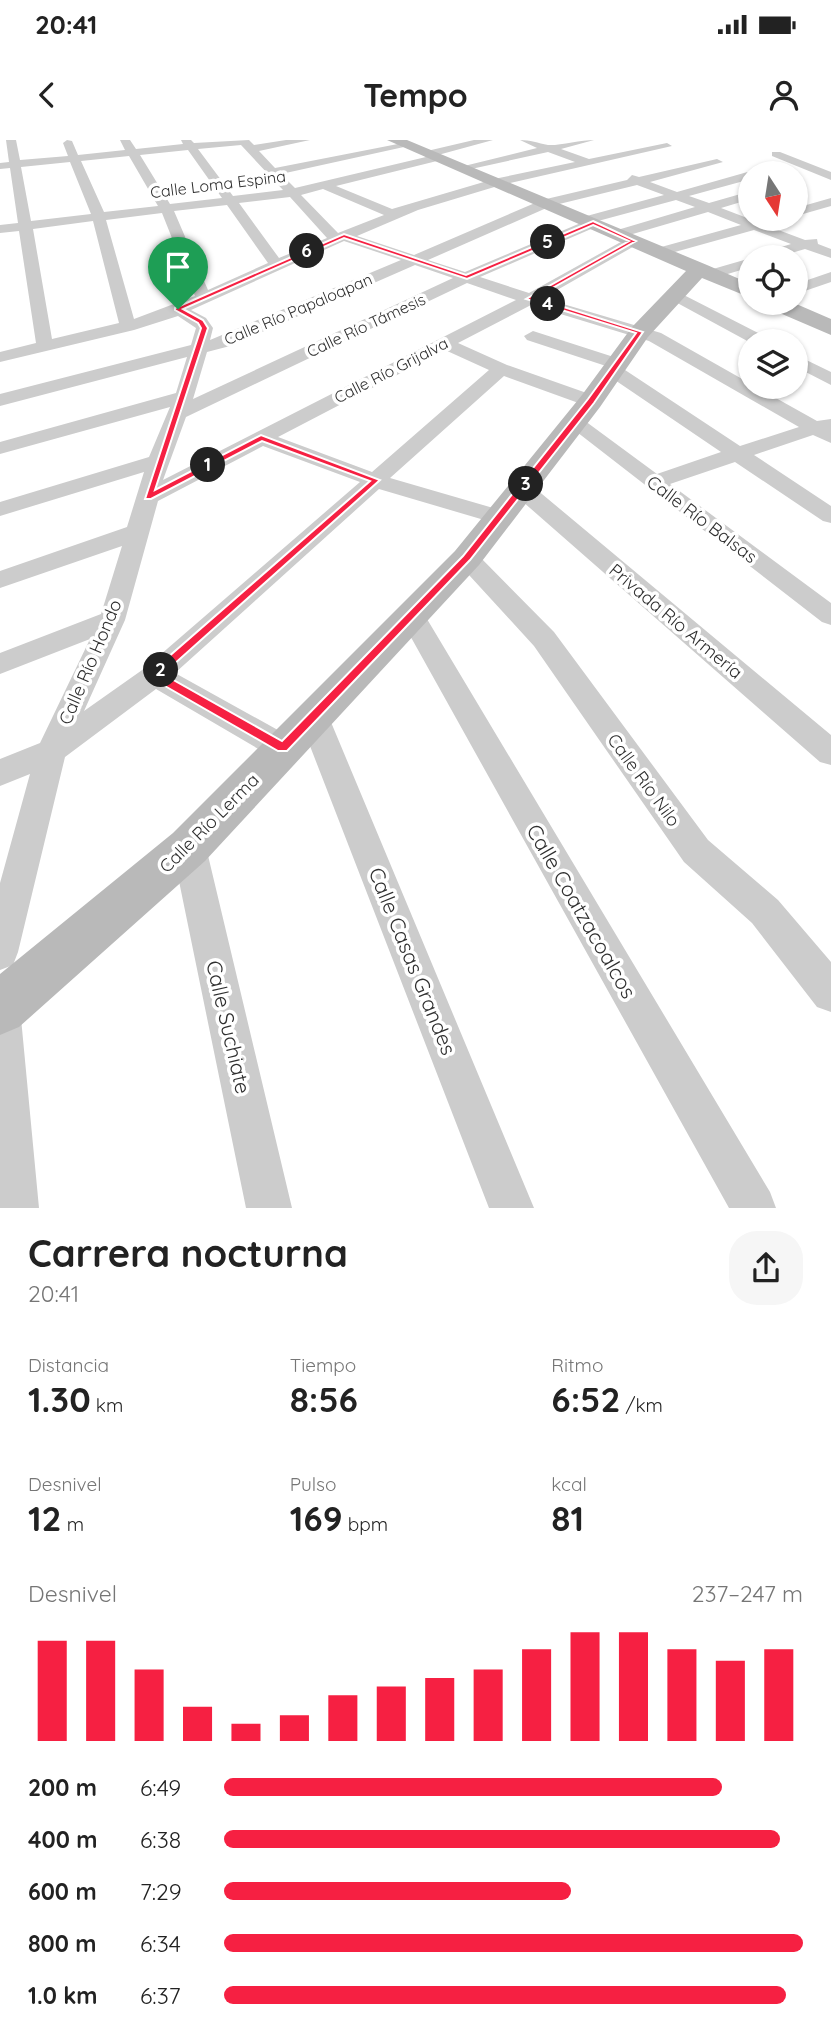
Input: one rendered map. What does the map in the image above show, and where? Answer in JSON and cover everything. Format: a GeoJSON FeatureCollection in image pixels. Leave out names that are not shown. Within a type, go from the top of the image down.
{"type":"FeatureCollection","features":[{"type":"Feature","properties":{"kind":"street"},"geometry":{"type":"LineString","coordinates":[[11,140],[45,346]]}},
{"type":"Feature","properties":{"kind":"street"},"geometry":{"type":"LineString","coordinates":[[67,140],[99,217],[128,326]]}},
{"type":"Feature","properties":{"kind":"street"},"geometry":{"type":"LineString","coordinates":[[0,166],[73,158],[128,146],[305,140]]}},
{"type":"Feature","properties":{"kind":"street","name":"Calle Loma Espina"},"geometry":{"type":"LineString","coordinates":[[0,229],[292,193],[432,156],[466,142],[488,140]]}},
{"type":"Feature","properties":{"kind":"street"},"geometry":{"type":"LineString","coordinates":[[525,140],[738,219]]}},
{"type":"Feature","properties":{"kind":"street"},"geometry":{"type":"LineString","coordinates":[[462,168],[589,140]]}},
{"type":"Feature","properties":{"kind":"street"},"geometry":{"type":"LineString","coordinates":[[649,140],[680,150]]}},
{"type":"Feature","properties":{"kind":"street"},"geometry":{"type":"LineString","coordinates":[[188,143],[276,264]]}},
{"type":"Feature","properties":{"kind":"street"},"geometry":{"type":"LineString","coordinates":[[271,172],[401,143],[659,252],[696,280],[748,329]]}},
{"type":"Feature","properties":{"kind":"street"},"geometry":{"type":"LineString","coordinates":[[246,144],[292,193],[338,235],[664,341],[826,429]]}},
{"type":"Feature","properties":{"kind":"street"},"geometry":{"type":"LineString","coordinates":[[128,146],[167,209],[204,297]]}},
{"type":"Feature","properties":{"kind":"street"},"geometry":{"type":"LineString","coordinates":[[338,235],[498,182],[667,146]]}},
{"type":"Feature","properties":{"kind":"street"},"geometry":{"type":"LineString","coordinates":[[692,154],[738,166]]}},
{"type":"Feature","properties":{"kind":"street"},"geometry":{"type":"LineString","coordinates":[[794,161],[776,154],[817,154]]}},
{"type":"Feature","properties":{"kind":"street","name":"Calle Río Papaloapan"},"geometry":{"type":"LineString","coordinates":[[0,400],[224,342],[547,203],[718,162]]}},
{"type":"Feature","properties":{"kind":"street"},"geometry":{"type":"LineString","coordinates":[[808,166],[829,174]]}},
{"type":"Feature","properties":{"kind":"street"},"geometry":{"type":"LineString","coordinates":[[808,178],[829,174]]}},
{"type":"Feature","properties":{"kind":"street","name":"Calle Río Támesis"},"geometry":{"type":"LineString","coordinates":[[0,448],[181,405],[590,222],[738,178]]}},
{"type":"Feature","properties":{"kind":"street"},"geometry":{"type":"LineString","coordinates":[[323,184],[392,214]]}},
{"type":"Feature","properties":{"kind":"street","name":"Calle Río Grijalva"},"geometry":{"type":"LineString","coordinates":[[148,497],[530,299],[626,237],[738,199]]}},
{"type":"Feature","properties":{"kind":"street"},"geometry":{"type":"LineString","coordinates":[[808,209],[831,202]]}},
{"type":"Feature","properties":{"kind":"street"},"geometry":{"type":"LineString","coordinates":[[0,357],[128,326],[178,309],[338,235],[412,209]]}},
{"type":"Feature","properties":{"kind":"street"},"geometry":{"type":"LineString","coordinates":[[659,252],[738,230]]}},
{"type":"Feature","properties":{"kind":"street"},"geometry":{"type":"LineString","coordinates":[[771,231],[831,254]]}},
{"type":"Feature","properties":{"kind":"street"},"geometry":{"type":"LineString","coordinates":[[803,245],[831,236]]}},
{"type":"Feature","properties":{"kind":"street"},"geometry":{"type":"LineString","coordinates":[[696,280],[738,266]]}},
{"type":"Feature","properties":{"kind":"street"},"geometry":{"type":"LineString","coordinates":[[808,285],[831,277]]}},
{"type":"Feature","properties":{"kind":"street"},"geometry":{"type":"LineString","coordinates":[[696,280],[738,289]]}},
{"type":"Feature","properties":{"kind":"street","name":"Calle Río Lerma"},"geometry":{"type":"LineString","coordinates":[[0,1008],[189,847],[313,715],[467,558],[582,412],[640,332],[696,280]]}},
{"type":"Feature","properties":{"kind":"street"},"geometry":{"type":"LineString","coordinates":[[814,283],[831,289]]}},
{"type":"Feature","properties":{"kind":"street","name":"Calle Río Hondo"},"geometry":{"type":"LineString","coordinates":[[0,952],[51,751],[112,620],[158,461],[200,348],[205,328],[178,309]]}},
{"type":"Feature","properties":{"kind":"street"},"geometry":{"type":"LineString","coordinates":[[802,315],[831,328]]}},
{"type":"Feature","properties":{"kind":"street"},"geometry":{"type":"LineString","coordinates":[[533,336],[614,367],[831,516]]}},
{"type":"Feature","properties":{"kind":"street","name":"Calle Río Balsas"},"geometry":{"type":"LineString","coordinates":[[443,343],[501,369],[582,412],[653,482],[831,616]]}},
{"type":"Feature","properties":{"kind":"street"},"geometry":{"type":"LineString","coordinates":[[808,367],[831,379]]}},
{"type":"Feature","properties":{"kind":"street"},"geometry":{"type":"LineString","coordinates":[[0,773],[51,751],[155,675],[501,369]]}},
{"type":"Feature","properties":{"kind":"street"},"geometry":{"type":"LineString","coordinates":[[653,482],[826,429]]}},
{"type":"Feature","properties":{"kind":"street"},"geometry":{"type":"LineString","coordinates":[[261,438],[376,480],[511,503]]}},
{"type":"Feature","properties":{"kind":"street"},"geometry":{"type":"LineString","coordinates":[[0,509],[158,461]]}},
{"type":"Feature","properties":{"kind":"street","name":"Privada Río Armería"},"geometry":{"type":"LineString","coordinates":[[511,503],[831,753]]}},
{"type":"Feature","properties":{"kind":"street"},"geometry":{"type":"LineString","coordinates":[[0,580],[137,532]]}},
{"type":"Feature","properties":{"kind":"street","name":"Calle Río Nilo"},"geometry":{"type":"LineString","coordinates":[[467,558],[544,639],[696,852],[720,876],[754,901],[785,933],[831,993]]}},
{"type":"Feature","properties":{"kind":"street","name":"Calle Coatzacoalcos"},"geometry":{"type":"LineString","coordinates":[[411,614],[754,1208]]}},
{"type":"Feature","properties":{"kind":"street"},"geometry":{"type":"LineString","coordinates":[[0,664],[112,620]]}},
{"type":"Feature","properties":{"kind":"street"},"geometry":{"type":"LineString","coordinates":[[155,675],[283,748]]}},
{"type":"Feature","properties":{"kind":"street","name":"Calle Casas Grandes"},"geometry":{"type":"LineString","coordinates":[[313,715],[512,1208]]}},
{"type":"Feature","properties":{"kind":"street","name":"Calle Suchiate"},"geometry":{"type":"LineString","coordinates":[[189,847],[269,1208]]}},
{"type":"Feature","properties":{"kind":"street"},"geometry":{"type":"LineString","coordinates":[[0,997],[16,1208]]}},
{"type":"Feature","properties":{"kind":"route"},"geometry":{"type":"LineString","coordinates":[[593,223],[633,241],[530,299],[640,332],[591,401],[467,558],[283,748],[155,675],[376,480],[261,438],[148,497],[158,461],[184,397],[205,328],[178,309],[344,236],[467,277],[593,223]]}}]}
